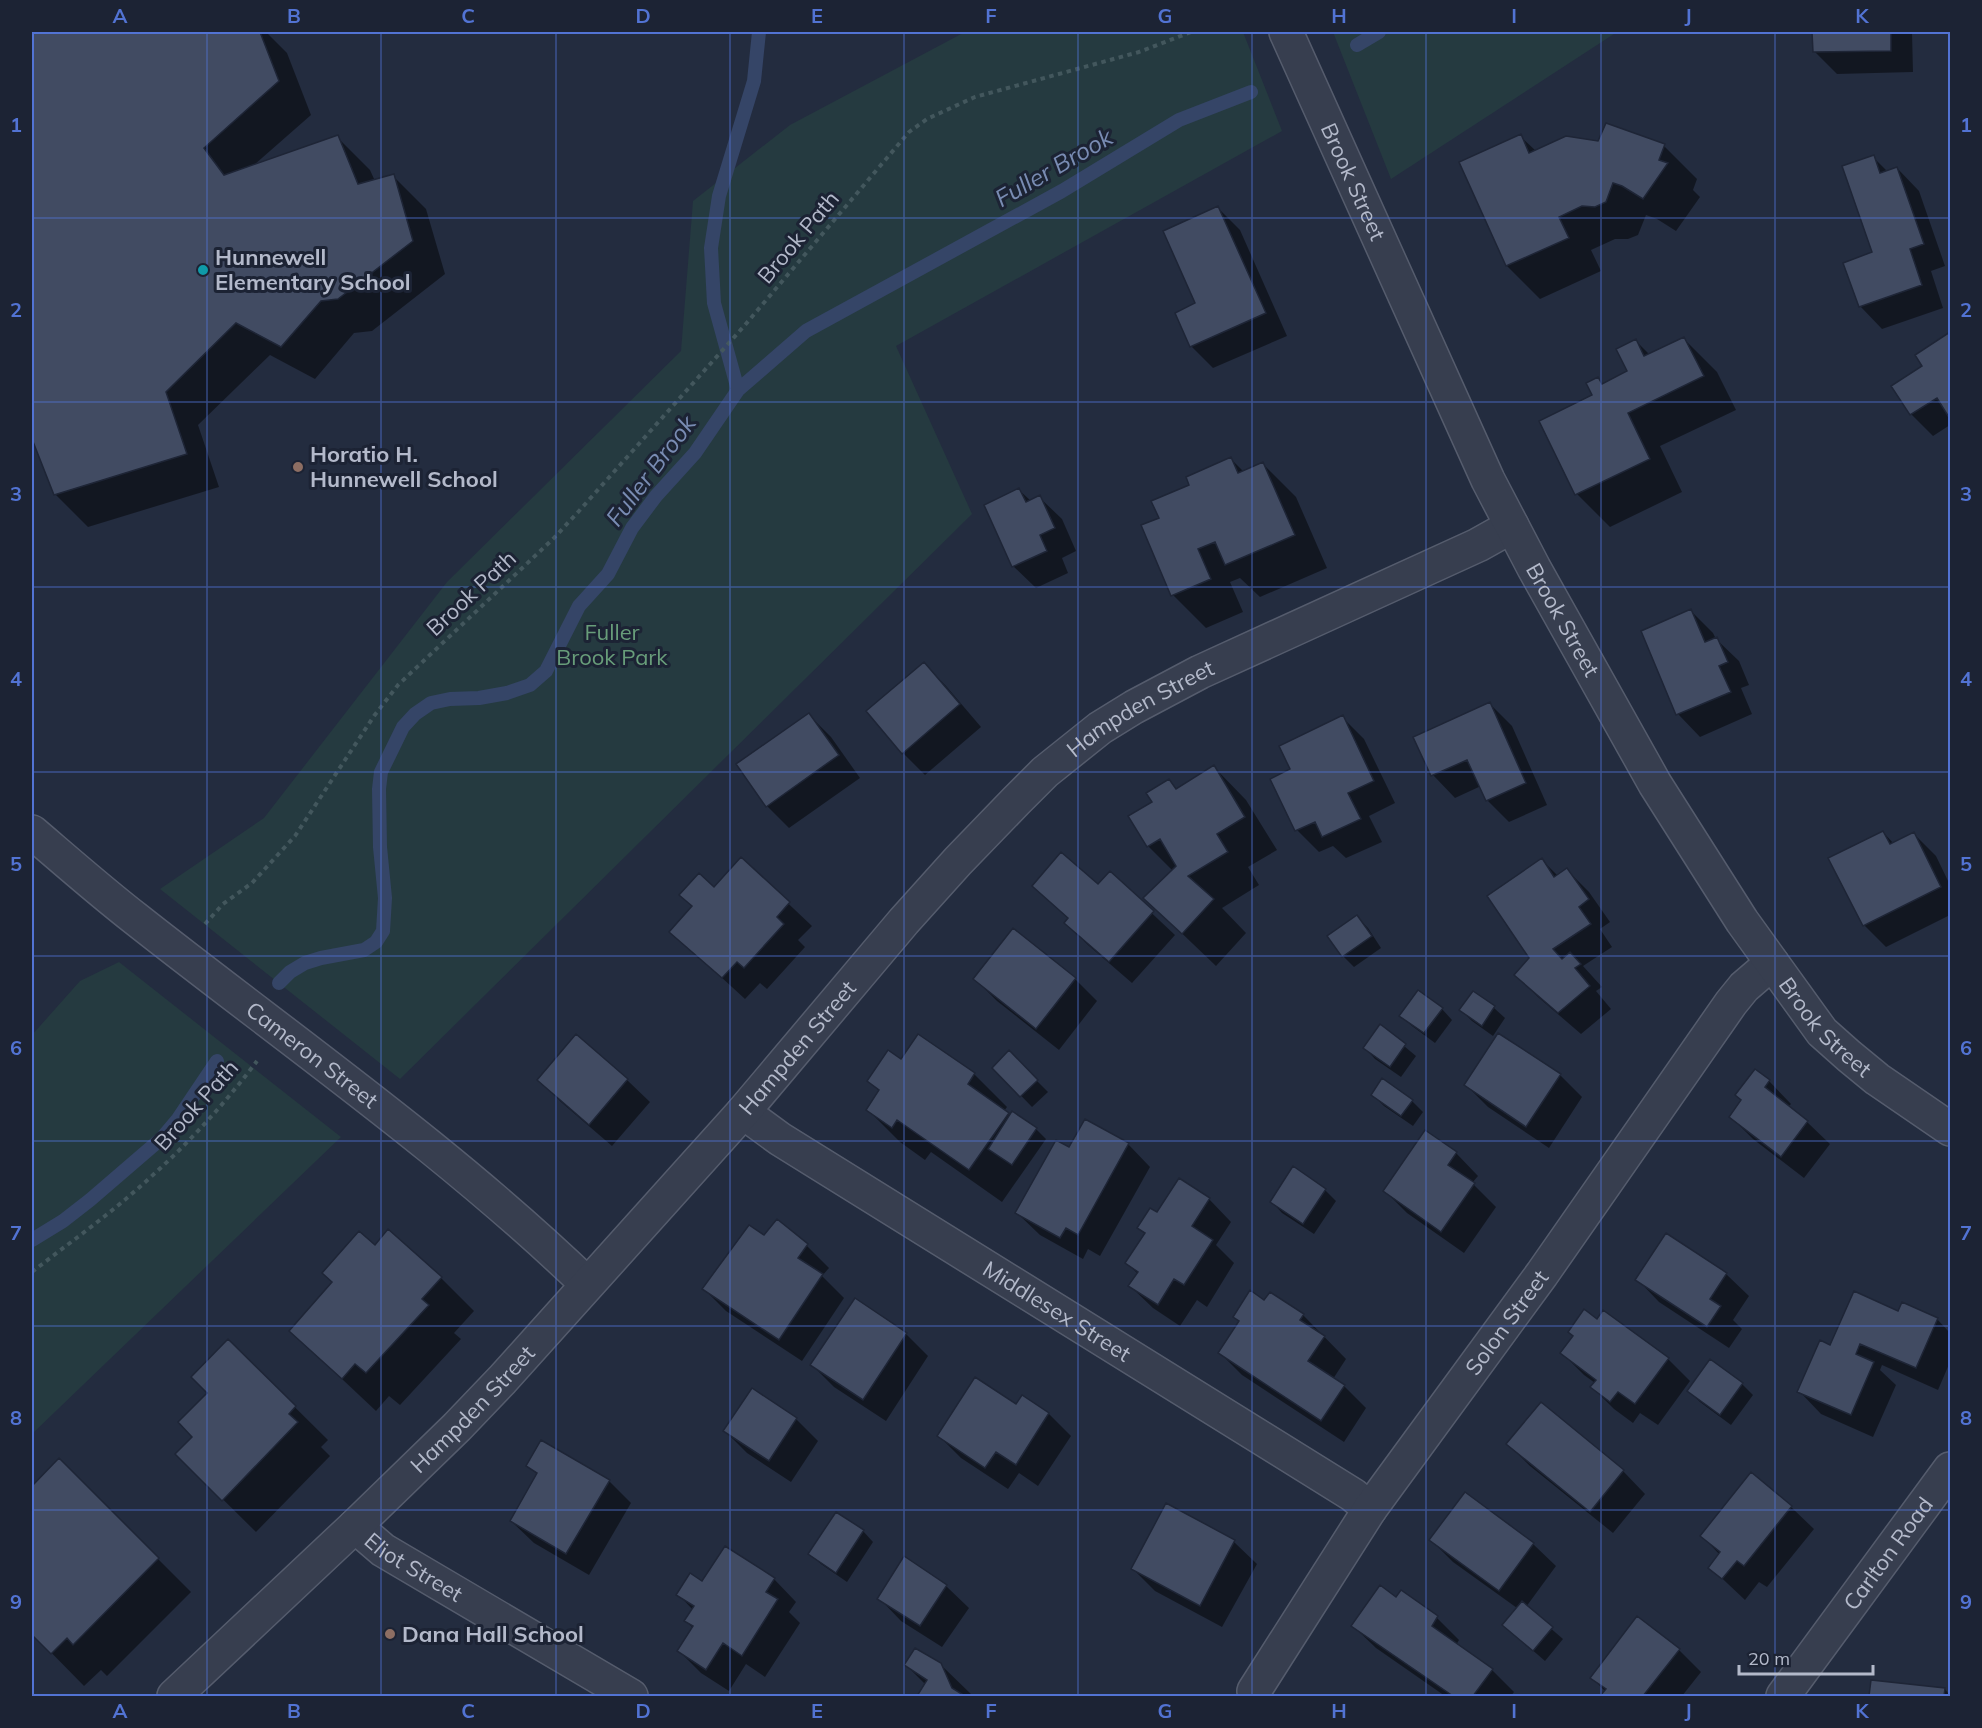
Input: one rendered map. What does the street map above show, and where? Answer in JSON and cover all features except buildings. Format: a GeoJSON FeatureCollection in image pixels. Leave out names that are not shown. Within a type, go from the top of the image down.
{"type":"FeatureCollection","features":[{"type":"Feature","properties":{"kind":"street","name":"Brook Street"},"geometry":{"type":"LineString","coordinates":[[1286,32],[1466,433],[1512,526],[1655,784],[1731,904],[1822,1032],[1849,1056],[1950,1129]]}},
{"type":"Feature","properties":{"kind":"street","name":"Hampden Street"},"geometry":{"type":"LineString","coordinates":[[174,1696],[355,1527],[465,1419],[743,1112],[904,921],[958,861],[1072,749],[1134,707],[1200,672],[1478,544],[1512,526]]}},
{"type":"Feature","properties":{"kind":"street","name":"Cameron Street"},"geometry":{"type":"LineString","coordinates":[[32,832],[180,954],[411,1131],[533,1232],[587,1284]]}},
{"type":"Feature","properties":{"kind":"street","name":"Solon Street"},"geometry":{"type":"LineString","coordinates":[[1254,1691],[1370,1509],[1542,1274],[1731,1003],[1744,987],[1772,963]]}},
{"type":"Feature","properties":{"kind":"street","name":"Middlesex Street"},"geometry":{"type":"LineString","coordinates":[[743,1112],[780,1139],[1353,1495],[1370,1509]]}},
{"type":"Feature","properties":{"kind":"street","name":"Carlton Road"},"geometry":{"type":"LineString","coordinates":[[1783,1696],[1950,1469]]}},
{"type":"Feature","properties":{"kind":"street","name":"Eliot Street"},"geometry":{"type":"LineString","coordinates":[[355,1527],[382,1550],[631,1696]]}},
{"type":"Feature","properties":{"kind":"path","name":"Brook Path"},"geometry":{"type":"LineString","coordinates":[[180,954],[223,904],[252,883],[295,836],[374,716],[398,685],[553,539],[746,325],[909,132],[927,119],[975,97],[1139,52],[1191,32]]}},
{"type":"Feature","properties":{"kind":"path","name":"Brook Path"},"geometry":{"type":"LineString","coordinates":[[32,1272],[115,1208],[157,1172],[201,1128],[239,1085],[258,1059]]}},
{"type":"Feature","properties":{"kind":"green space","name":"Fuller Brook Park"},"geometry":{"type":"Polygon","coordinates":[[[965,32],[1243,32],[1282,131],[896,346],[972,514],[400,1079],[160,889],[264,818],[447,582],[681,351],[693,201],[790,125],[965,32]]]}},
{"type":"Feature","properties":{"kind":"green space"},"geometry":{"type":"Polygon","coordinates":[[[1333,32],[1617,32],[1391,179],[1333,32]]]}},
{"type":"Feature","properties":{"kind":"green space"},"geometry":{"type":"Polygon","coordinates":[[[119,962],[341,1137],[32,1434],[32,1035],[80,981],[119,962]]]}},
{"type":"Feature","properties":{"kind":"waterway"},"geometry":{"type":"LineString","coordinates":[[738,390],[714,303],[711,248],[719,196],[754,81],[759,32]]}},
{"type":"Feature","properties":{"kind":"waterway","name":"Fuller Brook"},"geometry":{"type":"LineString","coordinates":[[1357,45],[1379,32]]}},
{"type":"Feature","properties":{"kind":"waterway","name":"Fuller Brook"},"geometry":{"type":"LineString","coordinates":[[279,983],[290,972],[305,963],[364,950],[376,942],[383,931],[385,898],[380,847],[379,789],[381,772],[403,727],[415,714],[431,703],[507,693],[530,685],[546,671],[579,606],[608,574],[632,528],[656,496],[695,453],[738,390],[806,331],[1062,191],[1179,120],[1251,92]]}},
{"type":"Feature","properties":{"kind":"waterway","name":"Fuller Brook"},"geometry":{"type":"LineString","coordinates":[[32,1240],[63,1221],[90,1200],[162,1138],[178,1119],[217,1061]]}},
{"type":"Feature","properties":{"kind":"place","name":"Hunnewell Elementary School"},"geometry":{"type":"Point","coordinates":[203,270]}},
{"type":"Feature","properties":{"kind":"place","name":"Horatio H. Hunnewell School"},"geometry":{"type":"Point","coordinates":[298,467]}},
{"type":"Feature","properties":{"kind":"place","name":"Dana Hall School"},"geometry":{"type":"Point","coordinates":[390,1634]}}]}
